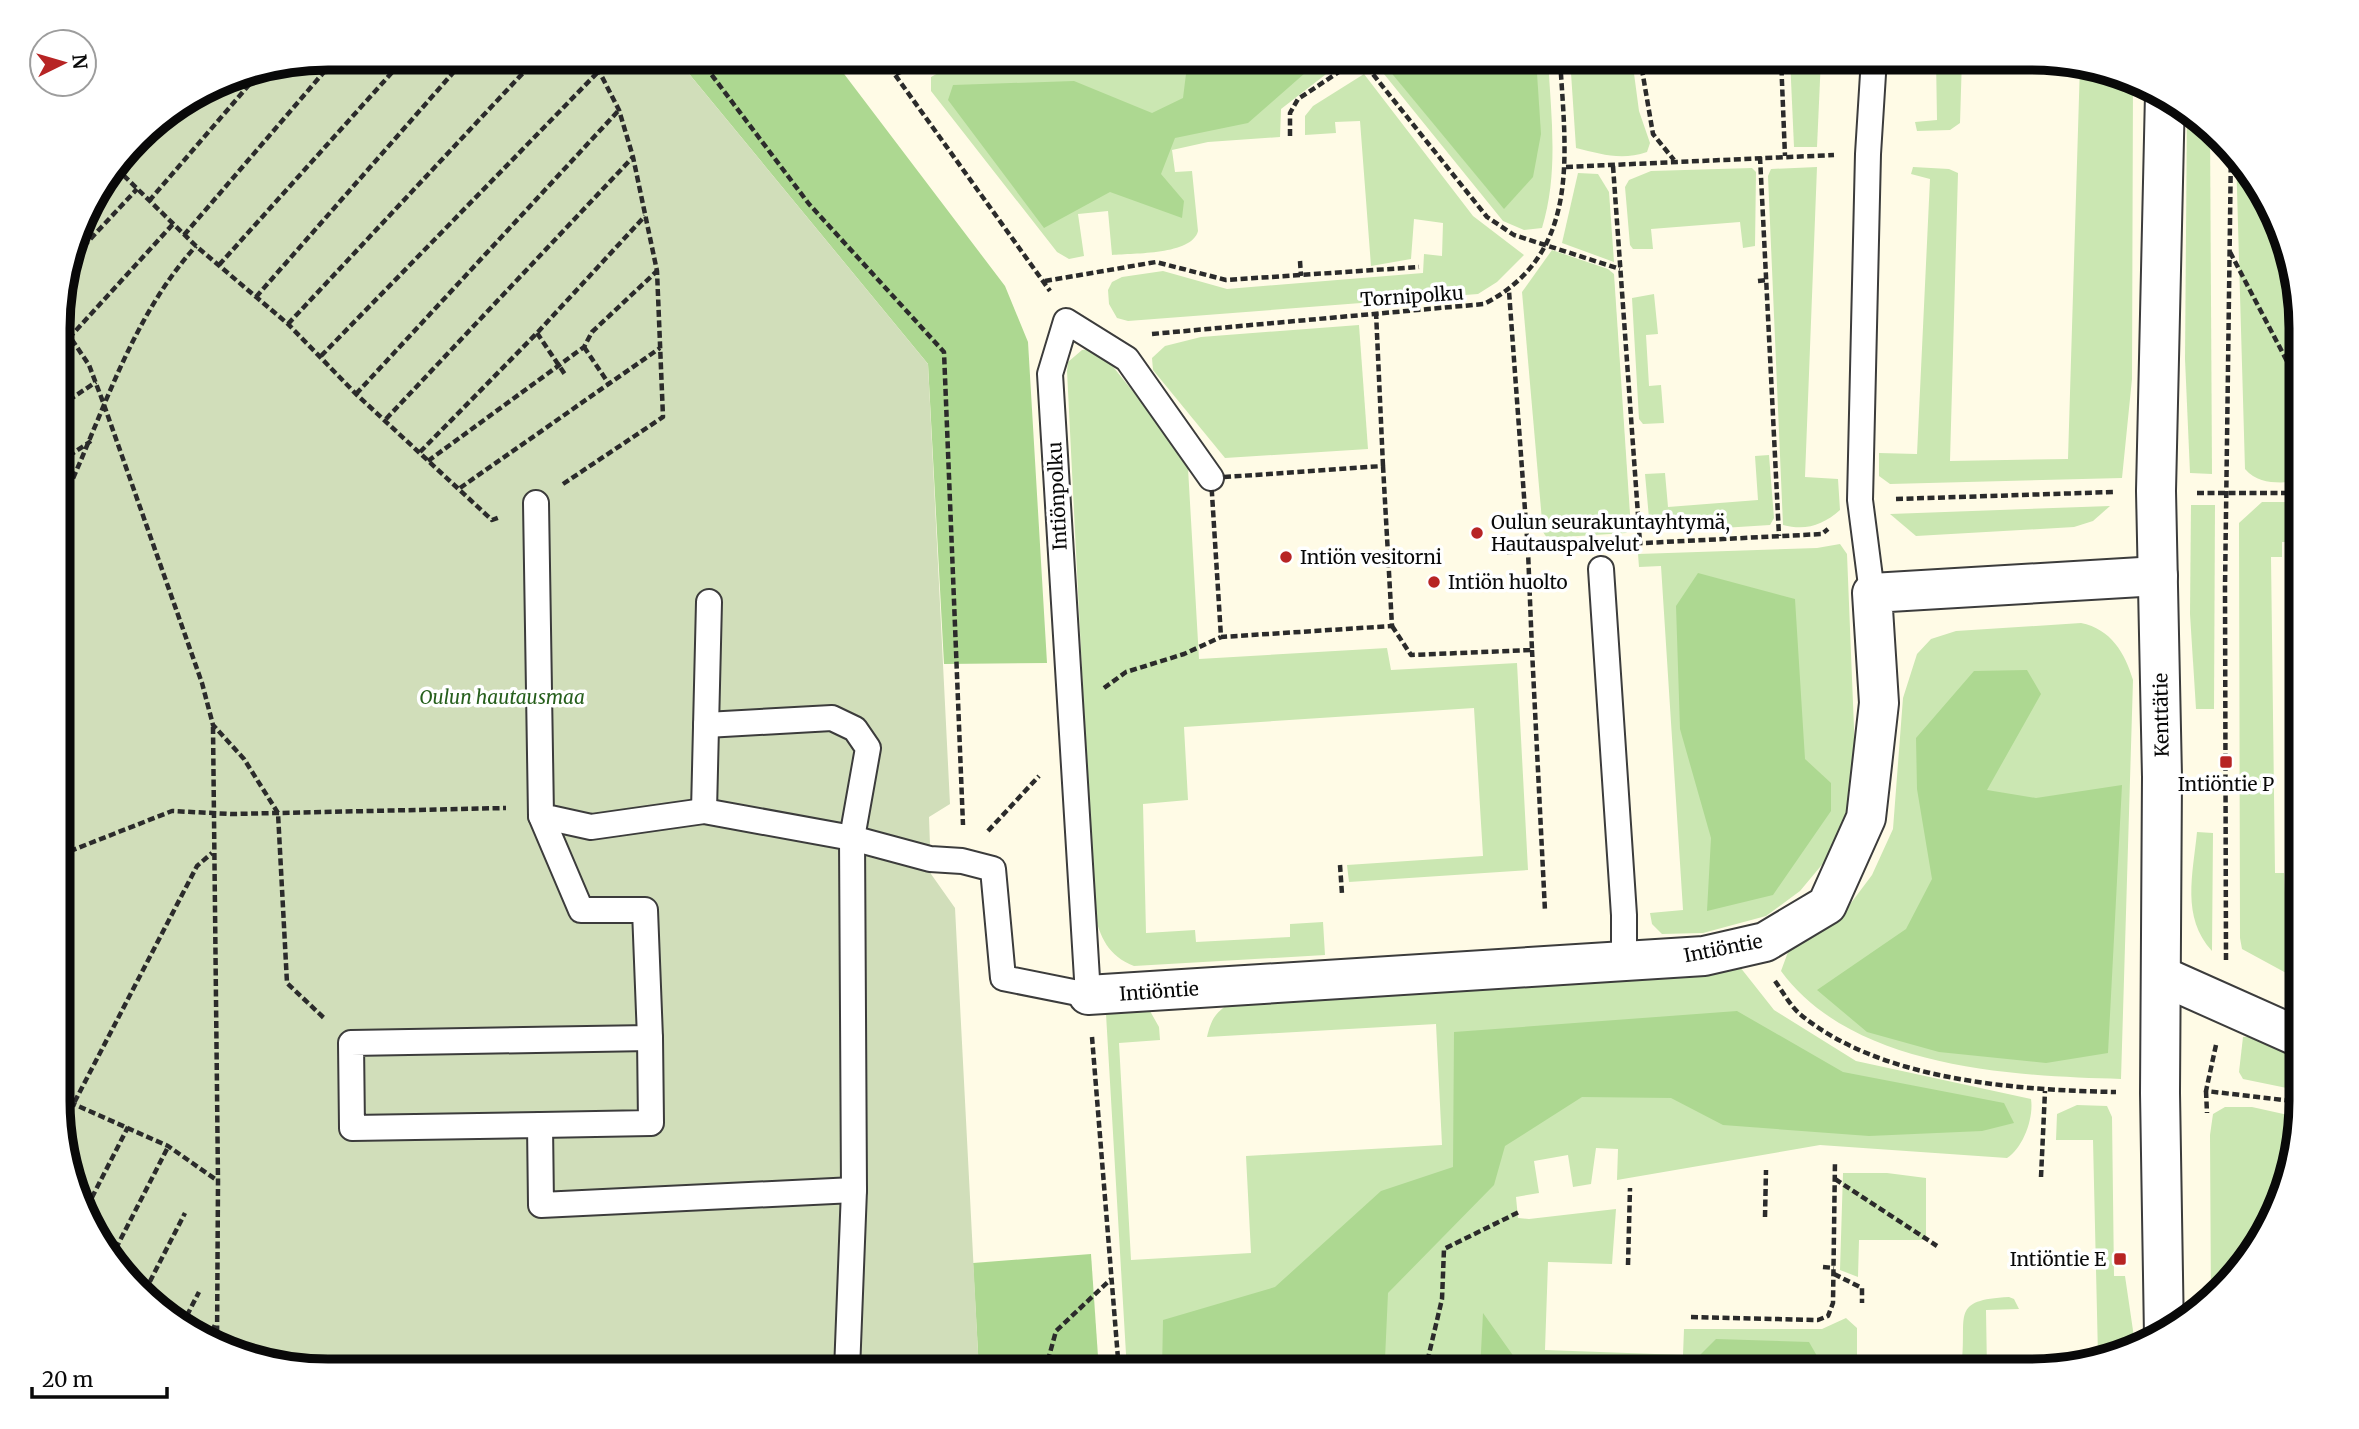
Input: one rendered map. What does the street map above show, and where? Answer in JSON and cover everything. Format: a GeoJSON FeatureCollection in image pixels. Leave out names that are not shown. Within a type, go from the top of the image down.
{"type":"FeatureCollection","features":[{"type":"Feature","properties":{"kind":"street","name":"Kenttätie"},"geometry":{"type":"LineString","coordinates":[[2164,1322],[2160,1093],[2162,777],[2156,491],[2165,108]]}},
{"type":"Feature","properties":{"kind":"street"},"geometry":{"type":"LineString","coordinates":[[1872,593],[2158,576]]}},
{"type":"Feature","properties":{"kind":"street","name":"Intiöntie"},"geometry":{"type":"LineString","coordinates":[[1088,995],[1704,956],[1765,942],[1827,905],[1866,818],[1879,703],[1872,593]]}},
{"type":"Feature","properties":{"kind":"street"},"geometry":{"type":"LineString","coordinates":[[2162,976],[2289,1032]]}},
{"type":"Feature","properties":{"kind":"lane"},"geometry":{"type":"LineString","coordinates":[[1872,593],[1860,500],[1868,154],[1873,70]]}},
{"type":"Feature","properties":{"kind":"lane"},"geometry":{"type":"LineString","coordinates":[[1066,320],[1127,359],[1211,478]]}},
{"type":"Feature","properties":{"kind":"lane","name":"Intiönpolku"},"geometry":{"type":"LineString","coordinates":[[1066,320],[1050,373],[1088,995]]}},
{"type":"Feature","properties":{"kind":"lane"},"geometry":{"type":"LineString","coordinates":[[536,503],[541,816],[581,910],[645,910],[650,1038],[651,1123],[352,1128],[351,1043],[650,1038]]}},
{"type":"Feature","properties":{"kind":"lane"},"geometry":{"type":"LineString","coordinates":[[1601,569],[1624,960]]}},
{"type":"Feature","properties":{"kind":"lane"},"geometry":{"type":"LineString","coordinates":[[704,811],[709,602]]}},
{"type":"Feature","properties":{"kind":"lane"},"geometry":{"type":"LineString","coordinates":[[706,724],[832,718],[855,729],[868,748],[852,838],[854,1190],[847,1359]]}},
{"type":"Feature","properties":{"kind":"lane"},"geometry":{"type":"LineString","coordinates":[[541,816],[591,827],[704,811],[852,838],[930,859],[962,861],[993,869],[1003,978],[1088,995]]}},
{"type":"Feature","properties":{"kind":"lane"},"geometry":{"type":"LineString","coordinates":[[540,1125],[541,1205],[854,1190]]}},
{"type":"Feature","properties":{"kind":"path"},"geometry":{"type":"LineString","coordinates":[[184,235],[326,70]]}},
{"type":"Feature","properties":{"kind":"path"},"geometry":{"type":"LineString","coordinates":[[219,265],[394,70]]}},
{"type":"Feature","properties":{"kind":"path"},"geometry":{"type":"LineString","coordinates":[[256,297],[455,70]]}},
{"type":"Feature","properties":{"kind":"path"},"geometry":{"type":"LineString","coordinates":[[288,324],[526,70]]}},
{"type":"Feature","properties":{"kind":"path"},"geometry":{"type":"LineString","coordinates":[[708,70],[809,204],[944,352],[964,816],[962,861]]}},
{"type":"Feature","properties":{"kind":"path"},"geometry":{"type":"LineString","coordinates":[[893,70],[1045,281],[1066,320]]}},
{"type":"Feature","properties":{"kind":"path"},"geometry":{"type":"LineString","coordinates":[[896,74],[906,70]]}},
{"type":"Feature","properties":{"kind":"path"},"geometry":{"type":"LineString","coordinates":[[1290,136],[1290,113],[1298,99],[1342,70]]}},
{"type":"Feature","properties":{"kind":"path"},"geometry":{"type":"LineString","coordinates":[[1370,70],[1487,217],[1514,234],[1548,243],[1620,269]]}},
{"type":"Feature","properties":{"kind":"path","name":"Tornipolku"},"geometry":{"type":"LineString","coordinates":[[1142,335],[1484,304],[1509,291],[1548,243],[1561,208],[1566,167],[1561,70]]}},
{"type":"Feature","properties":{"kind":"path"},"geometry":{"type":"LineString","coordinates":[[1642,70],[1653,134],[1674,160]]}},
{"type":"Feature","properties":{"kind":"path"},"geometry":{"type":"LineString","coordinates":[[1781,70],[1785,156]]}},
{"type":"Feature","properties":{"kind":"path"},"geometry":{"type":"LineString","coordinates":[[122,173],[196,246],[288,324],[356,394],[492,520],[536,503],[663,417],[657,271],[633,157],[619,110],[599,71],[321,356]]}},
{"type":"Feature","properties":{"kind":"path"},"geometry":{"type":"LineString","coordinates":[[149,201],[252,82]]}},
{"type":"Feature","properties":{"kind":"path"},"geometry":{"type":"LineString","coordinates":[[356,394],[619,110]]}},
{"type":"Feature","properties":{"kind":"path"},"geometry":{"type":"LineString","coordinates":[[1566,167],[1674,160],[1868,154]]}},
{"type":"Feature","properties":{"kind":"path"},"geometry":{"type":"LineString","coordinates":[[386,419],[633,157]]}},
{"type":"Feature","properties":{"kind":"path"},"geometry":{"type":"LineString","coordinates":[[1760,157],[1771,429],[1779,536]]}},
{"type":"Feature","properties":{"kind":"path"},"geometry":{"type":"LineString","coordinates":[[2207,1118],[2206,1091],[2224,1002],[2231,165]]}},
{"type":"Feature","properties":{"kind":"path"},"geometry":{"type":"LineString","coordinates":[[1613,166],[1640,542]]}},
{"type":"Feature","properties":{"kind":"path"},"geometry":{"type":"LineString","coordinates":[[84,246],[137,188]]}},
{"type":"Feature","properties":{"kind":"path"},"geometry":{"type":"LineString","coordinates":[[420,452],[537,333],[645,216]]}},
{"type":"Feature","properties":{"kind":"path"},"geometry":{"type":"LineString","coordinates":[[173,224],[70,337],[89,365],[96,382],[202,683],[213,725],[217,1333]]}},
{"type":"Feature","properties":{"kind":"path"},"geometry":{"type":"LineString","coordinates":[[70,486],[92,440],[113,379],[178,266],[196,246]]}},
{"type":"Feature","properties":{"kind":"path"},"geometry":{"type":"LineString","coordinates":[[2230,251],[2289,365]]}},
{"type":"Feature","properties":{"kind":"path"},"geometry":{"type":"LineString","coordinates":[[1300,261],[1301,276]]}},
{"type":"Feature","properties":{"kind":"path"},"geometry":{"type":"LineString","coordinates":[[1045,281],[1156,262],[1226,280],[1419,267]]}},
{"type":"Feature","properties":{"kind":"path"},"geometry":{"type":"LineString","coordinates":[[428,461],[584,347],[592,332],[657,271]]}},
{"type":"Feature","properties":{"kind":"path"},"geometry":{"type":"LineString","coordinates":[[1758,281],[1767,280]]}},
{"type":"Feature","properties":{"kind":"path"},"geometry":{"type":"LineString","coordinates":[[1509,291],[1528,551],[1545,911]]}},
{"type":"Feature","properties":{"kind":"path"},"geometry":{"type":"LineString","coordinates":[[1376,312],[1392,626],[1411,654],[1532,650]]}},
{"type":"Feature","properties":{"kind":"path"},"geometry":{"type":"LineString","coordinates":[[537,333],[566,376]]}},
{"type":"Feature","properties":{"kind":"path"},"geometry":{"type":"LineString","coordinates":[[584,347],[608,384]]}},
{"type":"Feature","properties":{"kind":"path"},"geometry":{"type":"LineString","coordinates":[[460,488],[661,348]]}},
{"type":"Feature","properties":{"kind":"path"},"geometry":{"type":"LineString","coordinates":[[70,399],[96,382]]}},
{"type":"Feature","properties":{"kind":"path"},"geometry":{"type":"LineString","coordinates":[[70,454],[92,440]]}},
{"type":"Feature","properties":{"kind":"path"},"geometry":{"type":"LineString","coordinates":[[1222,637],[1211,478],[1383,466]]}},
{"type":"Feature","properties":{"kind":"path"},"geometry":{"type":"LineString","coordinates":[[1613,545],[1822,534],[1860,500],[2156,491],[2289,493]]}},
{"type":"Feature","properties":{"kind":"path"},"geometry":{"type":"LineString","coordinates":[[1507,552],[1575,548]]}},
{"type":"Feature","properties":{"kind":"path"},"geometry":{"type":"LineString","coordinates":[[1388,559],[1405,558]]}},
{"type":"Feature","properties":{"kind":"path"},"geometry":{"type":"LineString","coordinates":[[962,861],[1071,739],[1105,686],[1126,672],[1184,654],[1222,637],[1392,626]]}},
{"type":"Feature","properties":{"kind":"path"},"geometry":{"type":"LineString","coordinates":[[213,725],[244,759],[278,813],[287,983],[351,1043]]}},
{"type":"Feature","properties":{"kind":"path"},"geometry":{"type":"LineString","coordinates":[[70,851],[172,811],[278,813],[499,807],[541,816]]}},
{"type":"Feature","properties":{"kind":"path"},"geometry":{"type":"LineString","coordinates":[[70,1109],[197,866],[212,852]]}},
{"type":"Feature","properties":{"kind":"path"},"geometry":{"type":"LineString","coordinates":[[1340,865],[1342,894]]}},
{"type":"Feature","properties":{"kind":"path"},"geometry":{"type":"LineString","coordinates":[[1765,942],[1766,970],[1800,1014],[1860,1052],[1930,1073],[2045,1091],[2206,1091],[2289,1101]]}},
{"type":"Feature","properties":{"kind":"path"},"geometry":{"type":"LineString","coordinates":[[1088,995],[1118,1359]]}},
{"type":"Feature","properties":{"kind":"path"},"geometry":{"type":"LineString","coordinates":[[2040,1177],[2045,1091]]}},
{"type":"Feature","properties":{"kind":"path"},"geometry":{"type":"LineString","coordinates":[[70,1103],[168,1146],[218,1181]]}},
{"type":"Feature","properties":{"kind":"path"},"geometry":{"type":"LineString","coordinates":[[90,1201],[128,1127]]}},
{"type":"Feature","properties":{"kind":"path"},"geometry":{"type":"LineString","coordinates":[[116,1248],[168,1146]]}},
{"type":"Feature","properties":{"kind":"path"},"geometry":{"type":"LineString","coordinates":[[1691,1317],[1818,1320],[1829,1316],[1833,1303],[1835,1161]]}},
{"type":"Feature","properties":{"kind":"path"},"geometry":{"type":"LineString","coordinates":[[1765,1217],[1766,1170]]}},
{"type":"Feature","properties":{"kind":"path"},"geometry":{"type":"LineString","coordinates":[[1835,1179],[1937,1246]]}},
{"type":"Feature","properties":{"kind":"path"},"geometry":{"type":"LineString","coordinates":[[1628,1265],[1630,1188]]}},
{"type":"Feature","properties":{"kind":"path"},"geometry":{"type":"LineString","coordinates":[[1428,1359],[1442,1299],[1444,1249],[1521,1211]]}},
{"type":"Feature","properties":{"kind":"path"},"geometry":{"type":"LineString","coordinates":[[148,1285],[185,1213]]}},
{"type":"Feature","properties":{"kind":"path"},"geometry":{"type":"LineString","coordinates":[[1823,1267],[1862,1288],[1862,1303]]}},
{"type":"Feature","properties":{"kind":"path"},"geometry":{"type":"LineString","coordinates":[[1048,1359],[1056,1331],[1112,1278]]}},
{"type":"Feature","properties":{"kind":"path"},"geometry":{"type":"LineString","coordinates":[[186,1317],[199,1292]]}},
{"type":"Feature","properties":{"kind":"path"},"geometry":{"type":"LineString","coordinates":[[212,1331],[217,1322]]}},
{"type":"Feature","properties":{"kind":"green space"},"geometry":{"type":"Polygon","coordinates":[[[686,70],[841,70],[1005,286],[1028,342],[1047,663],[944,664],[928,364],[686,70]]]}},
{"type":"Feature","properties":{"kind":"green space","name":"Oulun hautausmaa"},"geometry":{"type":"Polygon","coordinates":[[[686,70],[928,364],[950,804],[929,817],[931,874],[955,908],[978,1359],[294,1357],[229,1339],[185,1316],[158,1295],[123,1258],[90,1200],[75,1151],[70,1101],[72,294],[90,229],[113,185],[134,158],[171,123],[199,105],[245,84],[294,72],[686,70]]]}},
{"type":"Feature","properties":{"kind":"green space"},"geometry":{"type":"Polygon","coordinates":[[[1186,70],[1308,70],[1248,123],[1175,138],[1161,174],[1184,201],[1182,218],[1110,192],[1044,228],[948,100],[953,85],[1074,81],[1152,113],[1183,98],[1186,70]]]}},
{"type":"Feature","properties":{"kind":"green space"},"geometry":{"type":"Polygon","coordinates":[[[1331,70],[1281,109],[1280,137],[1208,142],[1172,150],[1175,172],[1192,171],[1198,231],[1185,245],[1147,253],[1112,255],[1108,211],[1078,214],[1084,256],[1069,259],[1057,252],[931,91],[931,77],[940,72],[1331,70]]]}},
{"type":"Feature","properties":{"kind":"green space"},"geometry":{"type":"Polygon","coordinates":[[[1381,70],[1549,70],[1552,165],[1551,186],[1542,228],[1524,230],[1503,221],[1381,70]]]}},
{"type":"Feature","properties":{"kind":"green space"},"geometry":{"type":"Polygon","coordinates":[[[1389,70],[1537,70],[1541,134],[1533,177],[1504,209],[1389,70]]]}},
{"type":"Feature","properties":{"kind":"green space"},"geometry":{"type":"Polygon","coordinates":[[[1571,70],[1634,70],[1639,111],[1650,143],[1647,152],[1620,156],[1576,148],[1571,70]]]}},
{"type":"Feature","properties":{"kind":"green space"},"geometry":{"type":"Polygon","coordinates":[[[1791,70],[1820,70],[1817,147],[1794,147],[1791,70]]]}},
{"type":"Feature","properties":{"kind":"green space"},"geometry":{"type":"Polygon","coordinates":[[[1936,70],[1962,70],[1960,123],[1950,130],[1917,131],[1915,122],[1937,120],[1936,70]]]}},
{"type":"Feature","properties":{"kind":"green space"},"geometry":{"type":"Polygon","coordinates":[[[1364,74],[1473,216],[1524,255],[1497,282],[1478,294],[1128,321],[1117,318],[1109,304],[1108,290],[1112,282],[1122,277],[1163,271],[1227,289],[1423,273],[1424,254],[1442,256],[1443,223],[1414,219],[1411,259],[1371,266],[1360,121],[1335,122],[1336,133],[1305,135],[1305,116],[1313,106],[1364,74]]]}},
{"type":"Feature","properties":{"kind":"green space"},"geometry":{"type":"Polygon","coordinates":[[[2080,75],[2133,91],[2132,379],[2122,478],[1890,484],[1879,476],[1879,453],[1917,454],[1930,179],[1911,174],[1913,167],[1949,169],[1958,173],[1950,461],[2068,459],[2080,75]]]}},
{"type":"Feature","properties":{"kind":"green space"},"geometry":{"type":"Polygon","coordinates":[[[2187,122],[2210,143],[2212,474],[2190,473],[2185,359],[2187,122]]]}},
{"type":"Feature","properties":{"kind":"green space"},"geometry":{"type":"Polygon","coordinates":[[[1817,167],[1805,477],[1838,479],[1840,510],[1821,523],[1799,527],[1783,525],[1768,176],[1771,169],[1817,167]]]}},
{"type":"Feature","properties":{"kind":"green space"},"geometry":{"type":"Polygon","coordinates":[[[1752,168],[1756,172],[1755,246],[1743,248],[1740,222],[1651,229],[1653,249],[1633,249],[1630,245],[1625,187],[1629,180],[1651,171],[1752,168]]]}},
{"type":"Feature","properties":{"kind":"green space"},"geometry":{"type":"Polygon","coordinates":[[[2236,172],[2262,214],[2275,245],[2287,294],[2289,328],[2289,482],[2264,481],[2245,469],[2236,172]]]}},
{"type":"Feature","properties":{"kind":"green space"},"geometry":{"type":"Polygon","coordinates":[[[1578,173],[1598,174],[1609,192],[1614,262],[1562,243],[1578,173]]]}},
{"type":"Feature","properties":{"kind":"green space"},"geometry":{"type":"Polygon","coordinates":[[[1552,250],[1608,269],[1614,274],[1631,529],[1626,533],[1547,538],[1543,532],[1522,292],[1552,250]]]}},
{"type":"Feature","properties":{"kind":"green space"},"geometry":{"type":"Polygon","coordinates":[[[1654,294],[1658,334],[1646,335],[1649,386],[1661,385],[1664,423],[1643,424],[1639,419],[1632,298],[1654,294]]]}},
{"type":"Feature","properties":{"kind":"green space"},"geometry":{"type":"Polygon","coordinates":[[[1359,325],[1368,449],[1225,458],[1153,370],[1152,358],[1165,346],[1201,337],[1359,325]]]}},
{"type":"Feature","properties":{"kind":"green space"},"geometry":{"type":"Polygon","coordinates":[[[1091,349],[1102,353],[1184,455],[1188,468],[1199,659],[1387,648],[1391,670],[1517,663],[1528,870],[1349,882],[1347,865],[1483,856],[1474,708],[1184,727],[1188,800],[1143,804],[1146,933],[1195,930],[1196,942],[1290,937],[1290,924],[1323,922],[1325,955],[1134,966],[1118,957],[1106,945],[1094,912],[1067,371],[1068,362],[1082,350],[1091,349]]]}},
{"type":"Feature","properties":{"kind":"green space"},"geometry":{"type":"Polygon","coordinates":[[[1769,455],[1774,518],[1770,525],[1659,532],[1650,529],[1645,474],[1665,473],[1668,507],[1758,500],[1755,456],[1769,455]]]}},
{"type":"Feature","properties":{"kind":"green space"},"geometry":{"type":"Polygon","coordinates":[[[2262,502],[2289,502],[2289,542],[2282,542],[2282,557],[2271,557],[2275,873],[2284,873],[2285,893],[2289,895],[2289,974],[2242,949],[2240,938],[2239,523],[2262,502]]]}},
{"type":"Feature","properties":{"kind":"green space"},"geometry":{"type":"Polygon","coordinates":[[[2191,505],[2215,505],[2214,709],[2196,709],[2190,614],[2191,505]]]}},
{"type":"Feature","properties":{"kind":"green space"},"geometry":{"type":"Polygon","coordinates":[[[2110,506],[2093,521],[2074,527],[1916,536],[1890,514],[2110,506]]]}},
{"type":"Feature","properties":{"kind":"green space"},"geometry":{"type":"Polygon","coordinates":[[[1840,544],[1847,554],[1856,778],[1848,819],[1830,855],[1800,891],[1766,916],[1703,933],[1662,934],[1652,924],[1650,913],[1683,910],[1661,566],[1639,567],[1638,554],[1817,548],[1840,544]]]}},
{"type":"Feature","properties":{"kind":"green space"},"geometry":{"type":"Polygon","coordinates":[[[1698,573],[1795,599],[1805,759],[1831,783],[1831,811],[1773,895],[1707,911],[1711,838],[1680,729],[1676,606],[1698,573]]]}},
{"type":"Feature","properties":{"kind":"green space"},"geometry":{"type":"Polygon","coordinates":[[[2081,623],[2092,626],[2109,637],[2121,652],[2133,680],[2121,1079],[2031,1075],[1983,1069],[1936,1060],[1891,1047],[1848,1028],[1811,1003],[1781,971],[1788,952],[1839,919],[1872,875],[1893,829],[1903,698],[1917,654],[1931,639],[1956,631],[2081,623]]]}},
{"type":"Feature","properties":{"kind":"green space"},"geometry":{"type":"Polygon","coordinates":[[[2027,670],[2041,694],[1987,790],[2036,798],[2122,785],[2108,1053],[2046,1063],[1939,1052],[1867,1032],[1817,990],[1906,929],[1932,879],[1917,789],[1916,738],[1974,671],[2027,670]]]}},
{"type":"Feature","properties":{"kind":"green space"},"geometry":{"type":"Polygon","coordinates":[[[2197,832],[2213,833],[2212,951],[2196,924],[2191,894],[2197,832]]]}},
{"type":"Feature","properties":{"kind":"green space"},"geometry":{"type":"Polygon","coordinates":[[[1740,967],[1774,1010],[1856,1061],[2031,1099],[2031,1115],[2022,1140],[2007,1158],[1820,1145],[1617,1180],[1618,1149],[1596,1148],[1591,1184],[1573,1187],[1568,1155],[1534,1161],[1539,1193],[1516,1197],[1518,1218],[1616,1209],[1612,1264],[1548,1262],[1545,1350],[1683,1355],[1684,1329],[1822,1329],[1846,1318],[1857,1328],[1857,1359],[1126,1359],[1106,1014],[1150,1011],[1159,1027],[1160,1040],[1119,1043],[1131,1260],[1251,1253],[1246,1156],[1442,1145],[1436,1024],[1207,1037],[1215,1017],[1231,1003],[1740,967]]]}},
{"type":"Feature","properties":{"kind":"green space"},"geometry":{"type":"Polygon","coordinates":[[[1737,1011],[1843,1072],[2004,1103],[2014,1123],[1982,1131],[1869,1136],[1723,1125],[1671,1098],[1582,1097],[1505,1146],[1494,1185],[1388,1293],[1385,1359],[1162,1359],[1163,1320],[1275,1287],[1381,1191],[1453,1167],[1454,1032],[1737,1011]]]}},
{"type":"Feature","properties":{"kind":"green space"},"geometry":{"type":"Polygon","coordinates":[[[2255,1036],[2289,1049],[2289,1089],[2243,1079],[2239,1072],[2243,1037],[2255,1036]]]}},
{"type":"Feature","properties":{"kind":"green space"},"geometry":{"type":"Polygon","coordinates":[[[2077,1105],[2107,1106],[2112,1117],[2114,1276],[2125,1276],[2134,1337],[2098,1350],[2093,1140],[2056,1140],[2057,1114],[2077,1105]]]}},
{"type":"Feature","properties":{"kind":"green space"},"geometry":{"type":"Polygon","coordinates":[[[2225,1107],[2252,1107],[2288,1115],[2284,1151],[2269,1200],[2246,1244],[2211,1285],[2210,1135],[2213,1114],[2225,1107]]]}},
{"type":"Feature","properties":{"kind":"green space"},"geometry":{"type":"Polygon","coordinates":[[[1843,1173],[1887,1173],[1926,1178],[1926,1240],[1859,1240],[1858,1277],[1840,1270],[1843,1173]]]}},
{"type":"Feature","properties":{"kind":"green space"},"geometry":{"type":"Polygon","coordinates":[[[1091,1254],[1098,1359],[978,1359],[973,1263],[1091,1254]]]}},
{"type":"Feature","properties":{"kind":"green space"},"geometry":{"type":"Polygon","coordinates":[[[2009,1297],[2014,1299],[2019,1309],[1986,1310],[1987,1359],[1962,1359],[1965,1313],[1970,1306],[1990,1299],[2009,1297]]]}},
{"type":"Feature","properties":{"kind":"green space"},"geometry":{"type":"Polygon","coordinates":[[[1483,1313],[1516,1359],[1481,1359],[1483,1313]]]}},
{"type":"Feature","properties":{"kind":"green space"},"geometry":{"type":"Polygon","coordinates":[[[1716,1339],[1809,1342],[1819,1359],[1696,1359],[1716,1339]]]}},
{"type":"Feature","properties":{"kind":"place","name":"Oulun seurakuntayhtymä, Hautauspalvelut"},"geometry":{"type":"Point","coordinates":[1477,533]}},
{"type":"Feature","properties":{"kind":"place","name":"Intiön vesitorni"},"geometry":{"type":"Point","coordinates":[1286,557]}},
{"type":"Feature","properties":{"kind":"place","name":"Intiön huolto"},"geometry":{"type":"Point","coordinates":[1434,582]}},
{"type":"Feature","properties":{"kind":"place","name":"Intiöntie P"},"geometry":{"type":"Point","coordinates":[2226,762]}},
{"type":"Feature","properties":{"kind":"place","name":"Intiöntie E"},"geometry":{"type":"Point","coordinates":[2120,1259]}}]}
